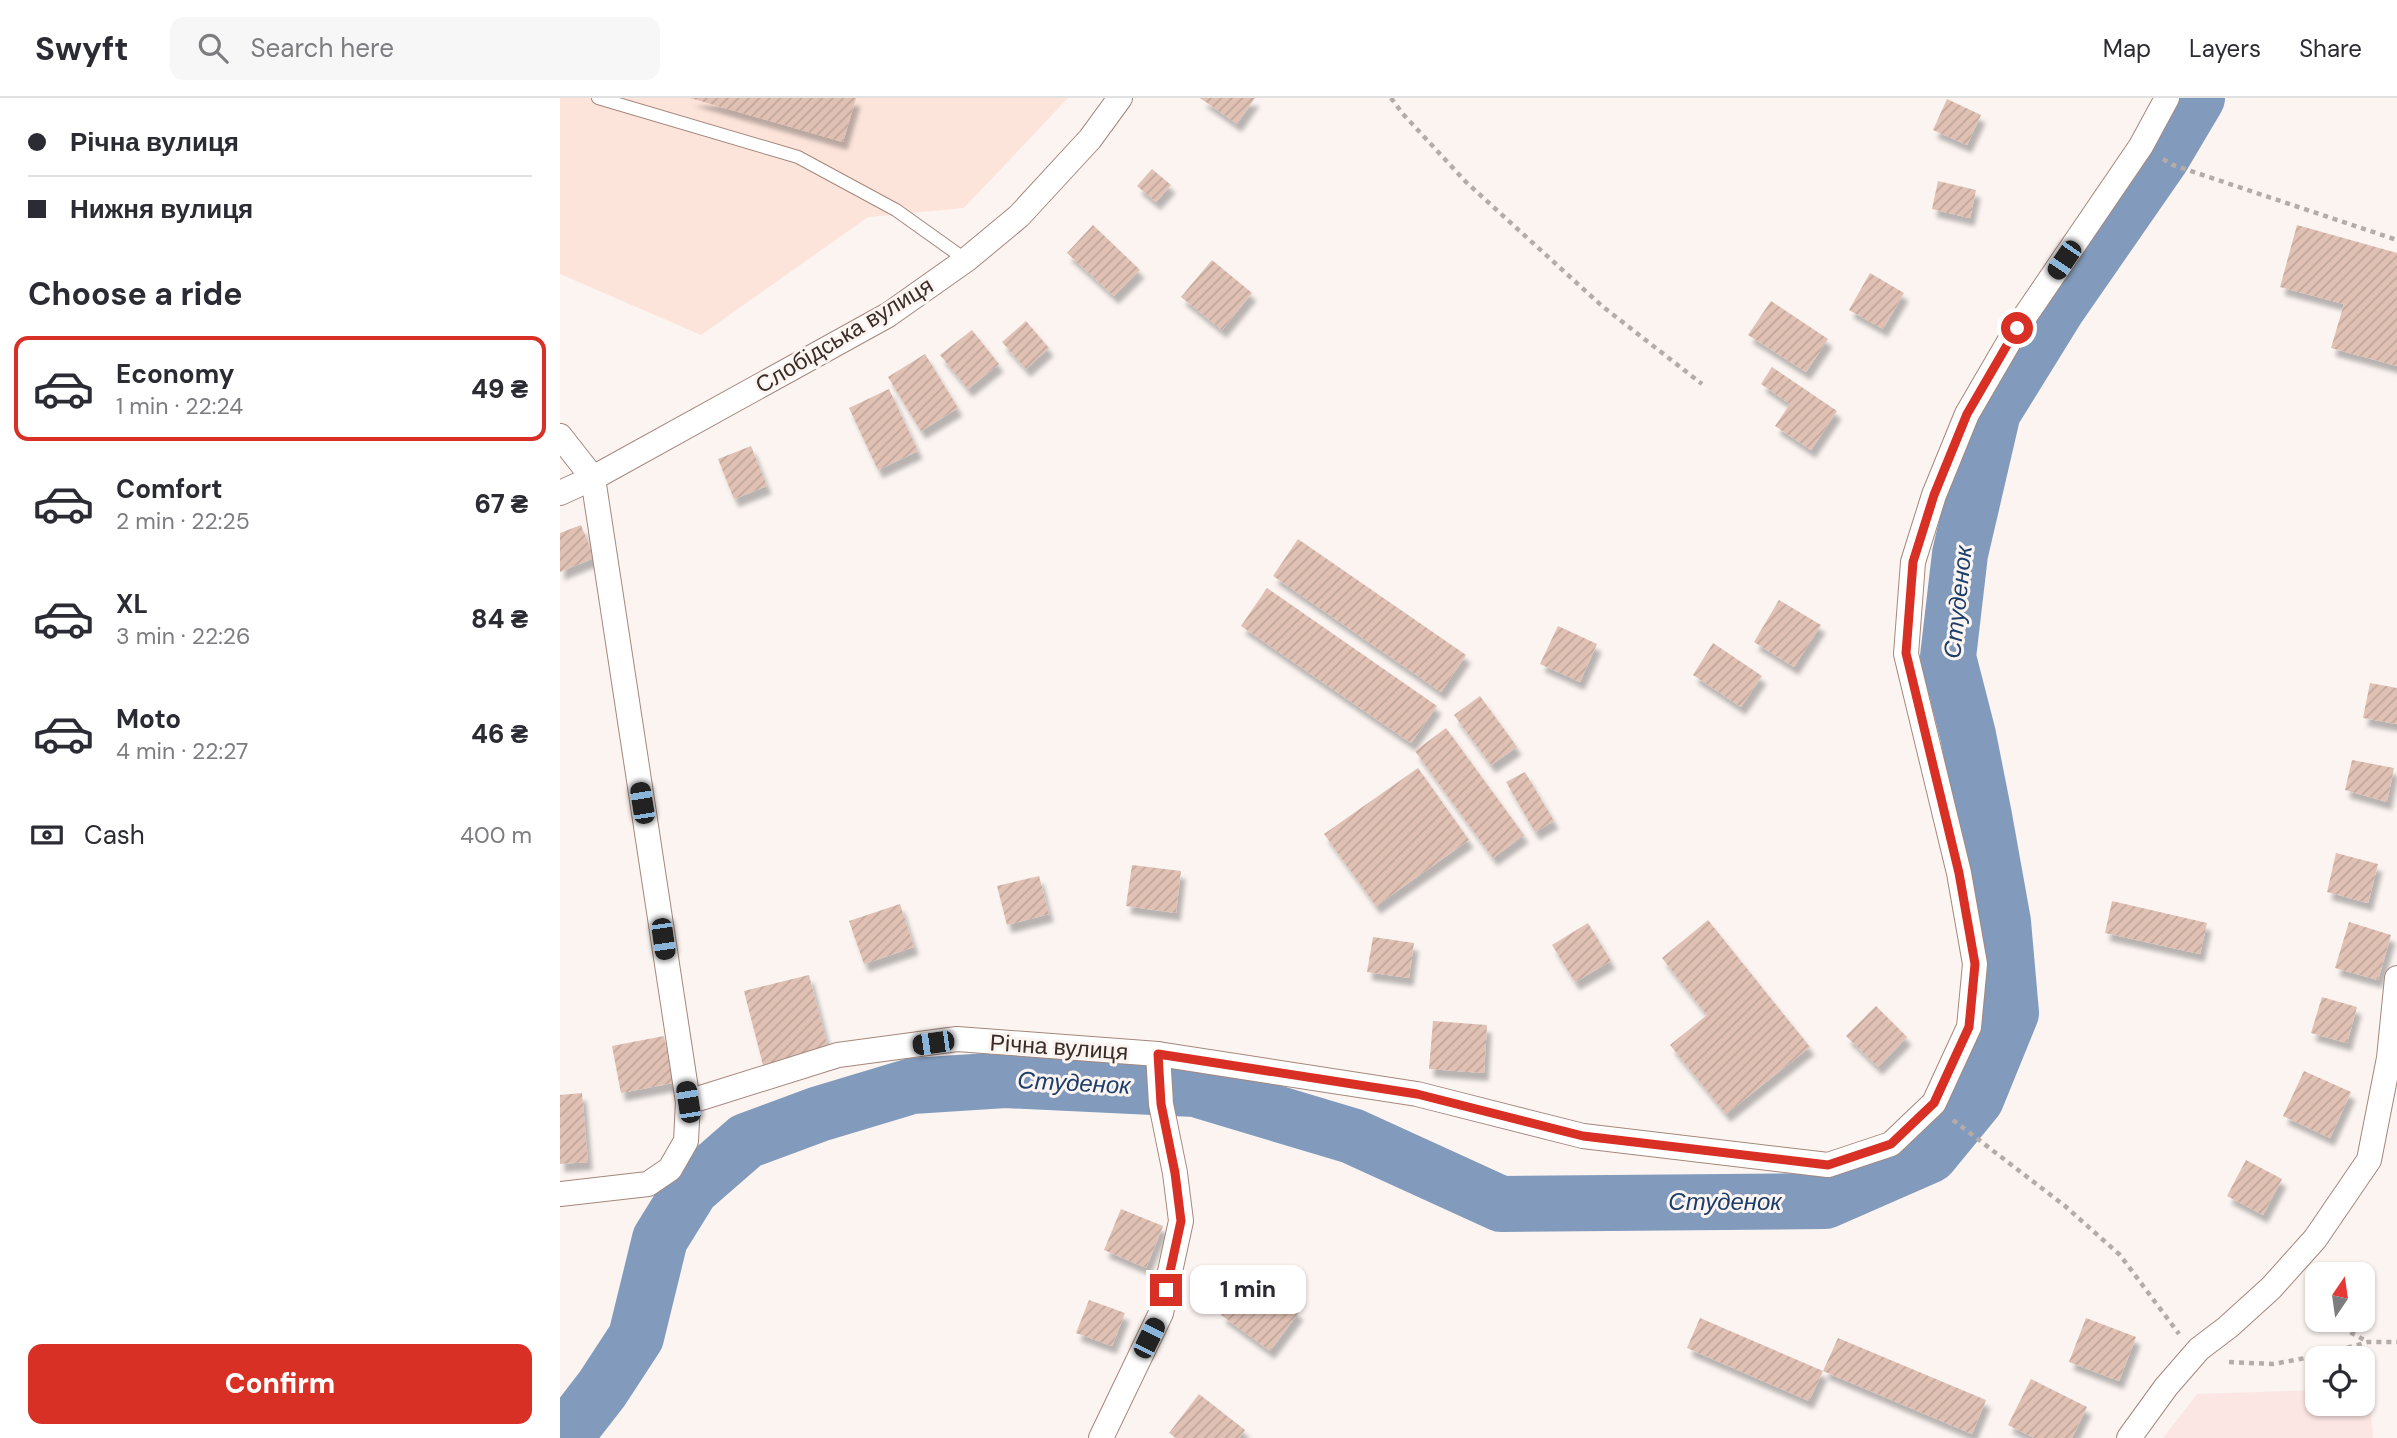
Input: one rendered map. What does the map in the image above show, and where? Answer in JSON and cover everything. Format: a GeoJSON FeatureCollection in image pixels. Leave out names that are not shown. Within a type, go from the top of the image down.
{"type":"FeatureCollection","features":[{"type":"Feature","properties":{"kind":"street","name":"Слобідська вулиця"},"geometry":{"type":"LineString","coordinates":[[560,493],[593,478],[888,315],[966,260],[1019,216],[1090,139],[1120,98]]}},
{"type":"Feature","properties":{"kind":"street","name":"Річна вулиця"},"geometry":{"type":"LineString","coordinates":[[688,1102],[838,1055],[957,1040],[1417,1094],[1583,1136],[1828,1165],[1891,1144],[1934,1103],[1969,1027],[1975,964],[1959,873],[1906,653],[1913,562],[1934,495],[1967,414],[2017,328],[2141,146],[2167,98]]}},
{"type":"Feature","properties":{"kind":"street"},"geometry":{"type":"LineString","coordinates":[[560,436],[593,478],[688,1102],[686,1141],[670,1169],[648,1184],[560,1194]]}},
{"type":"Feature","properties":{"kind":"street"},"geometry":{"type":"LineString","coordinates":[[2129,1438],[2166,1387],[2199,1349],[2271,1288],[2315,1239],[2369,1160],[2389,1058],[2397,978]]}},
{"type":"Feature","properties":{"kind":"street"},"geometry":{"type":"LineString","coordinates":[[1101,1438],[1161,1313],[1181,1221],[1175,1173],[1161,1104],[1159,1064]]}},
{"type":"Feature","properties":{"kind":"lane"},"geometry":{"type":"LineString","coordinates":[[598,98],[798,157],[896,210],[966,260]]}},
{"type":"Feature","properties":{"kind":"path"},"geometry":{"type":"LineString","coordinates":[[1391,98],[1466,182],[1602,306],[1702,384]]}},
{"type":"Feature","properties":{"kind":"path"},"geometry":{"type":"LineString","coordinates":[[2173,165],[2397,240]]}},
{"type":"Feature","properties":{"kind":"path"},"geometry":{"type":"LineString","coordinates":[[1947,1115],[2064,1206],[2120,1255],[2179,1334],[2199,1349],[2232,1363],[2273,1364],[2322,1355],[2368,1342],[2397,1342]]}},
{"type":"Feature","properties":{"kind":"path"},"geometry":{"type":"LineString","coordinates":[[2351,1332],[2368,1342]]}},
{"type":"Feature","properties":{"kind":"shaded area"},"geometry":{"type":"Polygon","coordinates":[[[560,98],[1068,98],[964,208],[868,217],[701,335],[560,274],[560,98]]]}},
{"type":"Feature","properties":{"kind":"shaded area"},"geometry":{"type":"Polygon","coordinates":[[[2305,1390],[2305,1416],[2371,1416],[2373,1438],[2163,1438],[2197,1394],[2305,1390]]]}},
{"type":"Feature","properties":{"kind":"building"},"geometry":{"type":"Polygon","coordinates":[[[690,98],[856,98],[843,142],[690,98]]]}},
{"type":"Feature","properties":{"kind":"building"},"geometry":{"type":"Polygon","coordinates":[[[1200,98],[1255,98],[1237,124],[1200,98]]]}},
{"type":"Feature","properties":{"kind":"building"},"geometry":{"type":"Polygon","coordinates":[[[1947,99],[1981,115],[1967,145],[1933,130],[1947,99]]]}},
{"type":"Feature","properties":{"kind":"building"},"geometry":{"type":"Polygon","coordinates":[[[1152,169],[1171,185],[1156,202],[1137,186],[1152,169]]]}},
{"type":"Feature","properties":{"kind":"building"},"geometry":{"type":"Polygon","coordinates":[[[1938,181],[1976,190],[1970,218],[1932,209],[1938,181]]]}},
{"type":"Feature","properties":{"kind":"building"},"geometry":{"type":"Polygon","coordinates":[[[1093,225],[1140,270],[1114,296],[1067,253],[1093,225]]]}},
{"type":"Feature","properties":{"kind":"building"},"geometry":{"type":"Polygon","coordinates":[[[2297,225],[2397,253],[2397,366],[2331,348],[2344,304],[2280,287],[2297,225]]]}},
{"type":"Feature","properties":{"kind":"building"},"geometry":{"type":"Polygon","coordinates":[[[1212,260],[1252,293],[1222,330],[1181,297],[1212,260]]]}},
{"type":"Feature","properties":{"kind":"building"},"geometry":{"type":"Polygon","coordinates":[[[1870,273],[1904,293],[1883,329],[1849,310],[1870,273]]]}},
{"type":"Feature","properties":{"kind":"building"},"geometry":{"type":"Polygon","coordinates":[[[1771,301],[1828,339],[1806,372],[1748,335],[1771,301]]]}},
{"type":"Feature","properties":{"kind":"building"},"geometry":{"type":"Polygon","coordinates":[[[1026,321],[1049,348],[1026,369],[1002,342],[1026,321]]]}},
{"type":"Feature","properties":{"kind":"building"},"geometry":{"type":"Polygon","coordinates":[[[972,330],[999,364],[968,389],[940,355],[972,330]]]}},
{"type":"Feature","properties":{"kind":"building"},"geometry":{"type":"Polygon","coordinates":[[[925,354],[958,408],[921,431],[888,377],[925,354]]]}},
{"type":"Feature","properties":{"kind":"building"},"geometry":{"type":"Polygon","coordinates":[[[1772,367],[1837,411],[1811,450],[1775,426],[1790,404],[1761,384],[1772,367]]]}},
{"type":"Feature","properties":{"kind":"building"},"geometry":{"type":"Polygon","coordinates":[[[889,389],[918,451],[878,470],[849,408],[889,389]]]}},
{"type":"Feature","properties":{"kind":"building"},"geometry":{"type":"Polygon","coordinates":[[[751,446],[767,486],[734,499],[718,459],[751,446]]]}},
{"type":"Feature","properties":{"kind":"building"},"geometry":{"type":"Polygon","coordinates":[[[581,525],[594,558],[560,572],[560,533],[581,525]]]}},
{"type":"Feature","properties":{"kind":"building"},"geometry":{"type":"Polygon","coordinates":[[[1298,539],[1466,655],[1441,692],[1273,576],[1298,539]]]}},
{"type":"Feature","properties":{"kind":"building"},"geometry":{"type":"Polygon","coordinates":[[[1267,588],[1437,706],[1411,743],[1241,626],[1267,588]]]}},
{"type":"Feature","properties":{"kind":"building"},"geometry":{"type":"Polygon","coordinates":[[[1779,600],[1821,625],[1794,667],[1754,642],[1779,600]]]}},
{"type":"Feature","properties":{"kind":"building"},"geometry":{"type":"Polygon","coordinates":[[[1558,626],[1597,644],[1580,682],[1540,664],[1558,626]]]}},
{"type":"Feature","properties":{"kind":"building"},"geometry":{"type":"Polygon","coordinates":[[[1713,643],[1762,676],[1741,707],[1693,675],[1713,643]]]}},
{"type":"Feature","properties":{"kind":"building"},"geometry":{"type":"Polygon","coordinates":[[[2370,683],[2397,688],[2397,724],[2363,718],[2370,683]]]}},
{"type":"Feature","properties":{"kind":"building"},"geometry":{"type":"Polygon","coordinates":[[[1480,696],[1517,747],[1491,765],[1454,715],[1480,696]]]}},
{"type":"Feature","properties":{"kind":"building"},"geometry":{"type":"Polygon","coordinates":[[[1446,728],[1524,835],[1493,858],[1415,751],[1446,728]]]}},
{"type":"Feature","properties":{"kind":"building"},"geometry":{"type":"Polygon","coordinates":[[[2352,760],[2394,768],[2387,802],[2345,790],[2352,760]]]}},
{"type":"Feature","properties":{"kind":"building"},"geometry":{"type":"Polygon","coordinates":[[[1418,768],[1469,840],[1376,906],[1324,834],[1418,768]]]}},
{"type":"Feature","properties":{"kind":"building"},"geometry":{"type":"Polygon","coordinates":[[[1525,772],[1554,821],[1535,832],[1506,782],[1525,772]]]}},
{"type":"Feature","properties":{"kind":"building"},"geometry":{"type":"Polygon","coordinates":[[[2336,853],[2378,864],[2368,903],[2327,892],[2336,853]]]}},
{"type":"Feature","properties":{"kind":"building"},"geometry":{"type":"Polygon","coordinates":[[[1132,865],[1181,871],[1176,913],[1126,906],[1132,865]]]}},
{"type":"Feature","properties":{"kind":"building"},"geometry":{"type":"Polygon","coordinates":[[[1039,876],[1049,914],[1007,925],[997,886],[1039,876]]]}},
{"type":"Feature","properties":{"kind":"building"},"geometry":{"type":"Polygon","coordinates":[[[2112,901],[2207,923],[2200,954],[2105,933],[2112,901]]]}},
{"type":"Feature","properties":{"kind":"building"},"geometry":{"type":"Polygon","coordinates":[[[900,904],[914,947],[864,964],[849,921],[900,904]]]}},
{"type":"Feature","properties":{"kind":"building"},"geometry":{"type":"Polygon","coordinates":[[[1708,920],[1810,1047],[1726,1114],[1670,1045],[1707,1015],[1662,958],[1708,920]]]}},
{"type":"Feature","properties":{"kind":"building"},"geometry":{"type":"Polygon","coordinates":[[[2349,922],[2391,935],[2378,980],[2335,968],[2349,922]]]}},
{"type":"Feature","properties":{"kind":"building"},"geometry":{"type":"Polygon","coordinates":[[[1588,923],[1611,961],[1575,982],[1552,945],[1588,923]]]}},
{"type":"Feature","properties":{"kind":"building"},"geometry":{"type":"Polygon","coordinates":[[[1373,937],[1414,943],[1409,978],[1367,972],[1373,937]]]}},
{"type":"Feature","properties":{"kind":"building"},"geometry":{"type":"Polygon","coordinates":[[[809,975],[828,1048],[763,1065],[744,991],[809,975]]]}},
{"type":"Feature","properties":{"kind":"building"},"geometry":{"type":"Polygon","coordinates":[[[2322,997],[2357,1007],[2347,1043],[2311,1033],[2322,997]]]}},
{"type":"Feature","properties":{"kind":"building"},"geometry":{"type":"Polygon","coordinates":[[[1876,1006],[1907,1037],[1878,1067],[1846,1036],[1876,1006]]]}},
{"type":"Feature","properties":{"kind":"building"},"geometry":{"type":"Polygon","coordinates":[[[1433,1021],[1487,1025],[1484,1073],[1429,1069],[1433,1021]]]}},
{"type":"Feature","properties":{"kind":"building"},"geometry":{"type":"Polygon","coordinates":[[[664,1036],[673,1083],[621,1093],[612,1046],[664,1036]]]}},
{"type":"Feature","properties":{"kind":"building"},"geometry":{"type":"Polygon","coordinates":[[[2304,1071],[2351,1092],[2330,1138],[2283,1116],[2304,1071]]]}},
{"type":"Feature","properties":{"kind":"building"},"geometry":{"type":"Polygon","coordinates":[[[582,1093],[588,1162],[560,1164],[560,1095],[582,1093]]]}},
{"type":"Feature","properties":{"kind":"building"},"geometry":{"type":"Polygon","coordinates":[[[2246,1160],[2282,1179],[2263,1215],[2227,1196],[2246,1160]]]}},
{"type":"Feature","properties":{"kind":"building"},"geometry":{"type":"Polygon","coordinates":[[[1121,1209],[1163,1226],[1146,1268],[1104,1250],[1121,1209]]]}},
{"type":"Feature","properties":{"kind":"building"},"geometry":{"type":"Polygon","coordinates":[[[1249,1276],[1299,1312],[1270,1351],[1221,1315],[1249,1276]]]}},
{"type":"Feature","properties":{"kind":"building"},"geometry":{"type":"Polygon","coordinates":[[[1089,1300],[1125,1313],[1112,1346],[1076,1333],[1089,1300]]]}},
{"type":"Feature","properties":{"kind":"building"},"geometry":{"type":"Polygon","coordinates":[[[1700,1318],[1823,1371],[1809,1401],[1687,1348],[1700,1318]]]}},
{"type":"Feature","properties":{"kind":"building"},"geometry":{"type":"Polygon","coordinates":[[[2086,1318],[2136,1337],[2119,1381],[2069,1362],[2086,1318]]]}},
{"type":"Feature","properties":{"kind":"building"},"geometry":{"type":"Polygon","coordinates":[[[1838,1338],[1986,1400],[1972,1434],[1823,1371],[1838,1338]]]}},
{"type":"Feature","properties":{"kind":"building"},"geometry":{"type":"Polygon","coordinates":[[[2031,1379],[2087,1407],[2072,1438],[2034,1438],[2008,1425],[2031,1379]]]}},
{"type":"Feature","properties":{"kind":"building"},"geometry":{"type":"Polygon","coordinates":[[[1199,1394],[1245,1430],[1239,1438],[1176,1438],[1169,1433],[1199,1394]]]}},
{"type":"Feature","properties":{"kind":"waterway","name":"Студенок"},"geometry":{"type":"LineString","coordinates":[[564,1438],[602,1389],[636,1337],[660,1239],[691,1189],[746,1141],[819,1114],[912,1086],[1005,1080],[1195,1089],[1352,1136],[1501,1204],[1825,1201],[1930,1155],[1976,1099],[2011,1013],[2003,922],[1968,735],[1948,657],[1960,554],[1993,412],[2058,307],[2162,157],[2197,98]]}},
{"type":"Feature","properties":{"kind":"route"},"geometry":{"type":"LineString","coordinates":[[1166,1290],[1181,1221],[1175,1173],[1161,1104],[1158,1054],[1417,1094],[1583,1136],[1828,1165],[1891,1144],[1934,1103],[1969,1027],[1975,964],[1959,873],[1906,653],[1913,562],[1934,495],[1967,414],[2017,328]]}}]}
